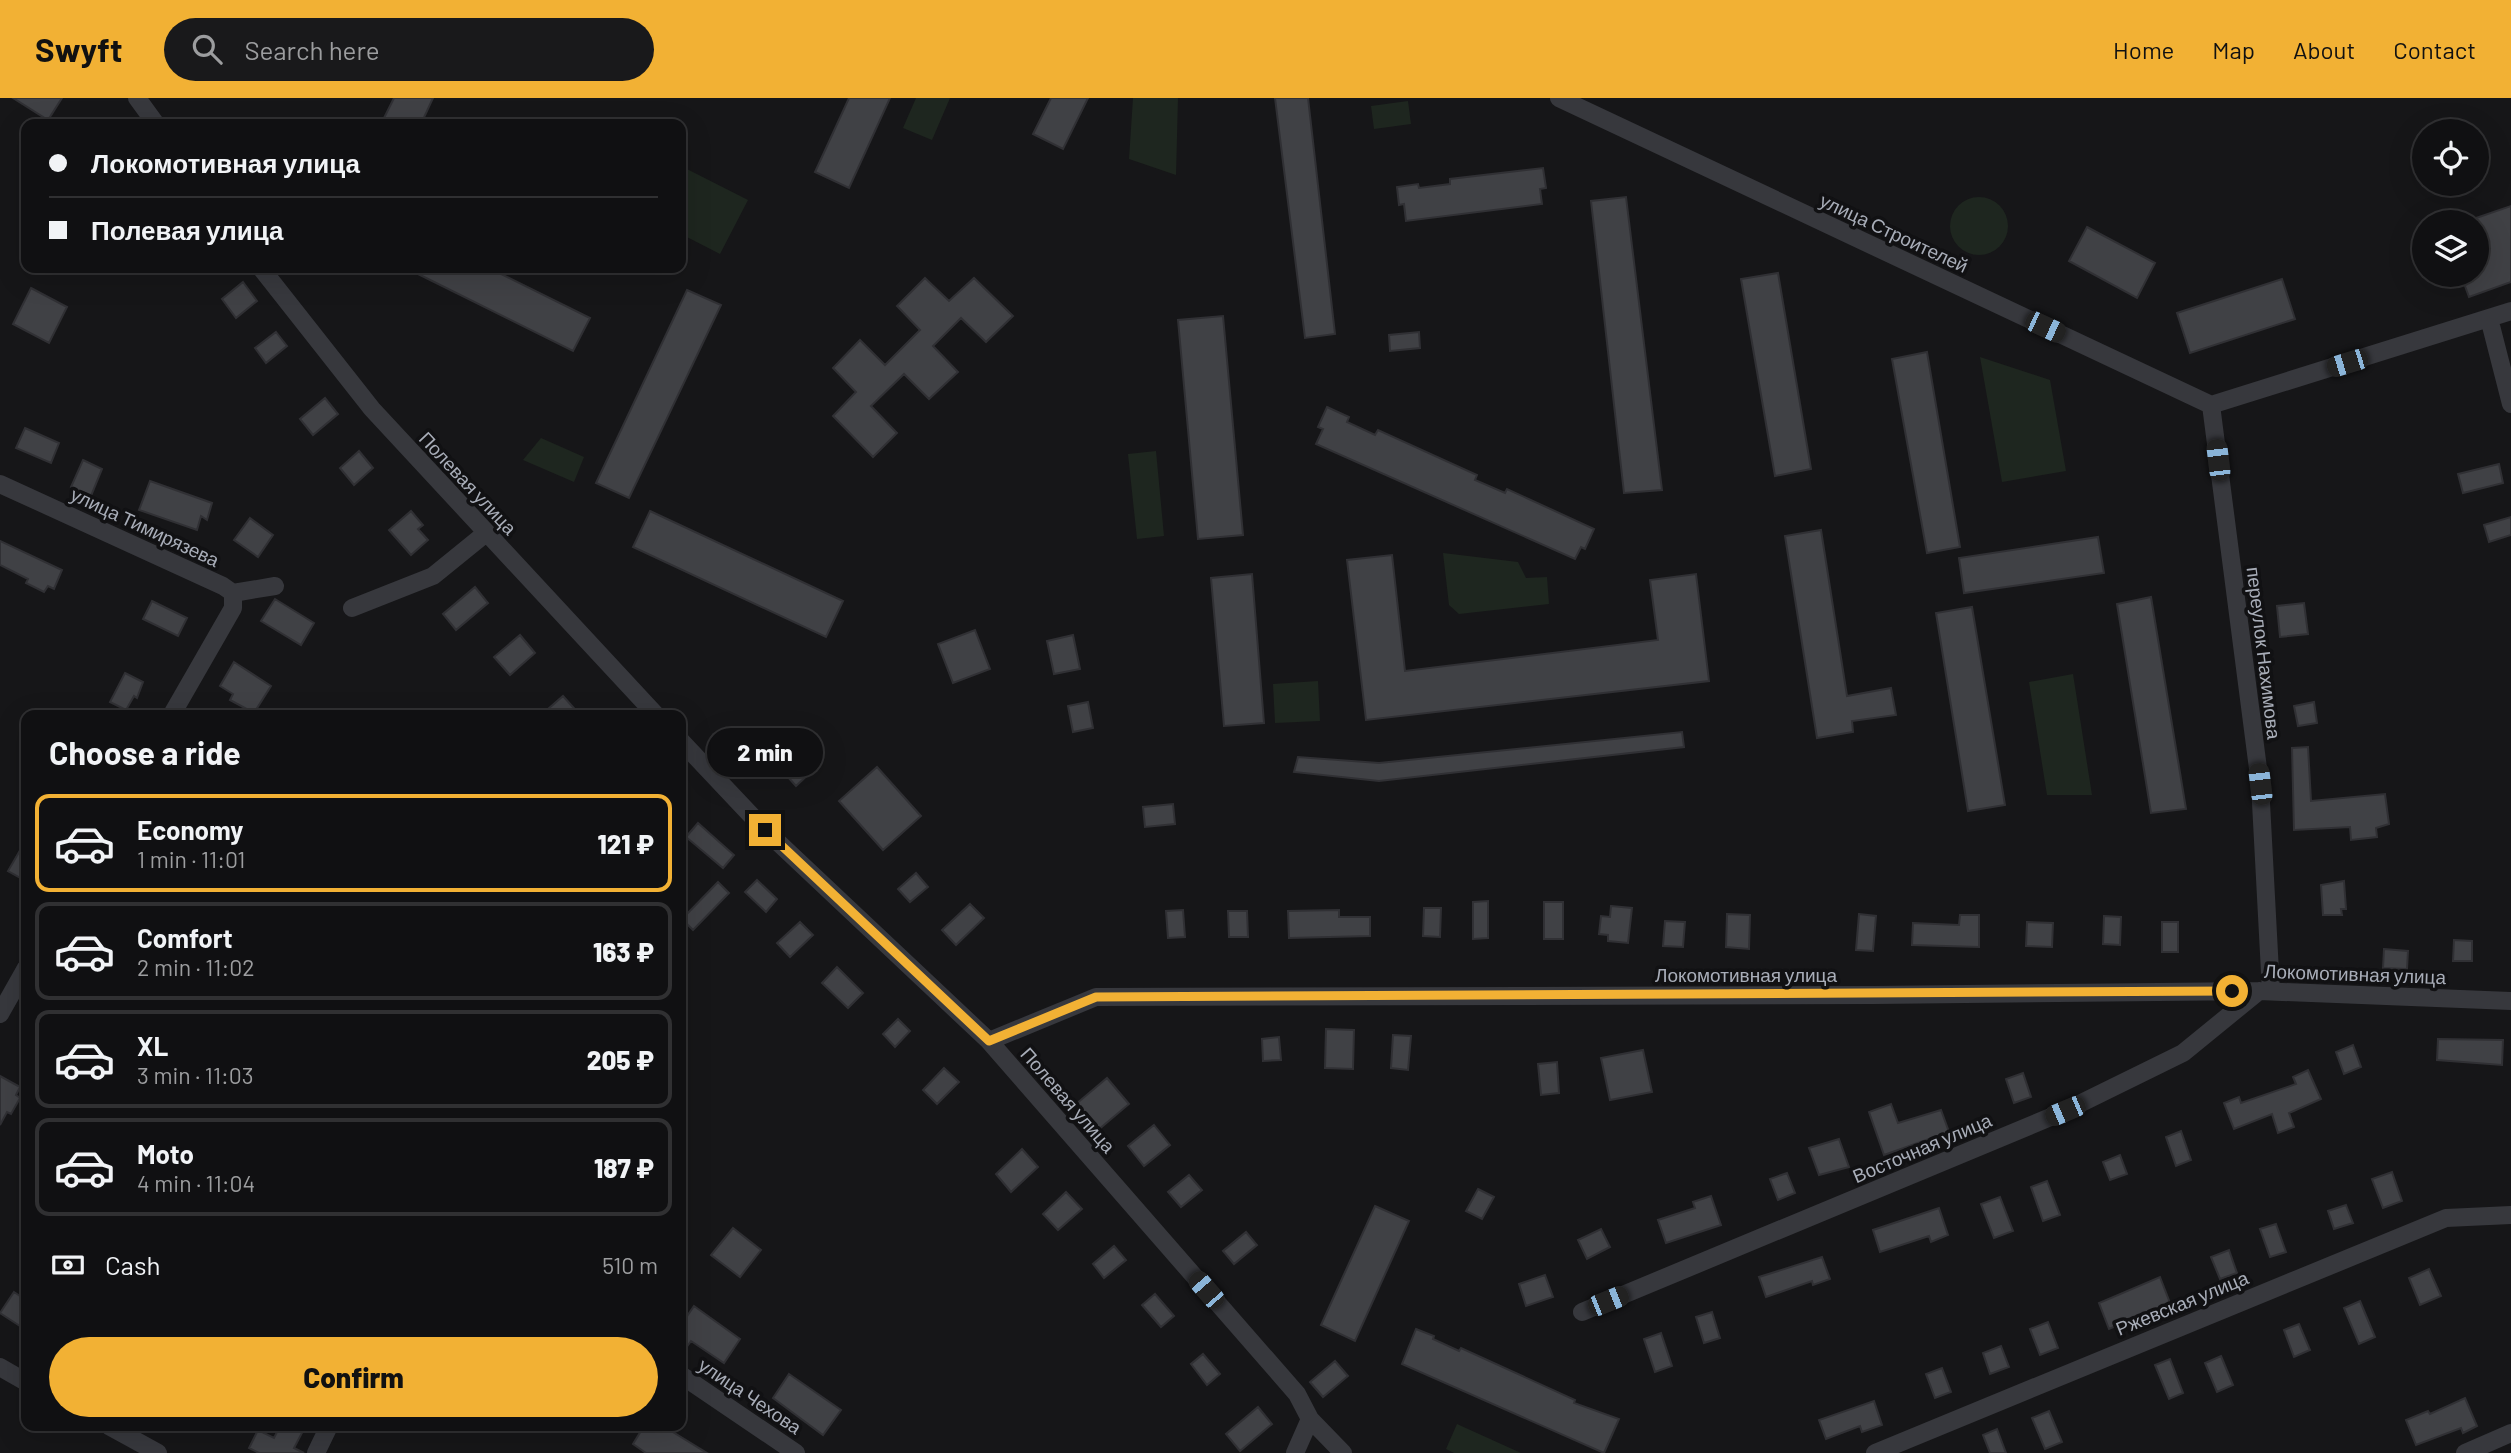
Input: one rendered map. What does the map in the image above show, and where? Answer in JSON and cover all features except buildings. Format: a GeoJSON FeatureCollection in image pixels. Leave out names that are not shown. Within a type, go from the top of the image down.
{"type":"FeatureCollection","features":[{"type":"Feature","properties":{"kind":"street"},"geometry":{"type":"LineString","coordinates":[[137,98],[152,119]]}},
{"type":"Feature","properties":{"kind":"street","name":"улица Строителей"},"geometry":{"type":"LineString","coordinates":[[1559,98],[2211,405]]}},
{"type":"Feature","properties":{"kind":"street","name":"Полевая улица"},"geometry":{"type":"LineString","coordinates":[[265,273],[372,409],[651,710]]}},
{"type":"Feature","properties":{"kind":"street"},"geometry":{"type":"LineString","coordinates":[[2211,405],[2511,311]]}},
{"type":"Feature","properties":{"kind":"street"},"geometry":{"type":"LineString","coordinates":[[2489,318],[2511,404]]}},
{"type":"Feature","properties":{"kind":"street","name":"переулок Нахимова"},"geometry":{"type":"LineString","coordinates":[[2211,405],[2260,784],[2265,991]]}},
{"type":"Feature","properties":{"kind":"street","name":"улица Тимирязева"},"geometry":{"type":"LineString","coordinates":[[0,484],[223,586],[233,593]]}},
{"type":"Feature","properties":{"kind":"street"},"geometry":{"type":"LineString","coordinates":[[352,608],[433,576],[486,533]]}},
{"type":"Feature","properties":{"kind":"street"},"geometry":{"type":"LineString","coordinates":[[175,710],[233,608],[233,593],[275,586]]}},
{"type":"Feature","properties":{"kind":"street","name":"Полевая улица"},"geometry":{"type":"LineString","coordinates":[[686,746],[765,830],[989,1041],[1297,1394],[1310,1419],[1343,1453]]}},
{"type":"Feature","properties":{"kind":"street"},"geometry":{"type":"LineString","coordinates":[[0,1014],[21,977]]}},
{"type":"Feature","properties":{"kind":"street","name":"Локомотивная улица"},"geometry":{"type":"LineString","coordinates":[[989,1041],[1096,997],[1846,996],[2265,991],[2511,1001]]}},
{"type":"Feature","properties":{"kind":"street","name":"Восточная улица"},"geometry":{"type":"LineString","coordinates":[[1582,1312],[2065,1111],[2183,1053],[2265,991]]}},
{"type":"Feature","properties":{"kind":"street","name":"Ржевская улица"},"geometry":{"type":"LineString","coordinates":[[1875,1453],[2446,1217],[2511,1215]]}},
{"type":"Feature","properties":{"kind":"street"},"geometry":{"type":"LineString","coordinates":[[0,1367],[21,1379]]}},
{"type":"Feature","properties":{"kind":"street","name":"улица Чехова"},"geometry":{"type":"LineString","coordinates":[[686,1378],[796,1453]]}},
{"type":"Feature","properties":{"kind":"street"},"geometry":{"type":"LineString","coordinates":[[1295,1453],[1310,1419]]}},
{"type":"Feature","properties":{"kind":"street"},"geometry":{"type":"LineString","coordinates":[[118,1431],[158,1453]]}},
{"type":"Feature","properties":{"kind":"street"},"geometry":{"type":"LineString","coordinates":[[316,1453],[327,1431]]}},
{"type":"Feature","properties":{"kind":"street"},"geometry":{"type":"LineString","coordinates":[[2465,1453],[2511,1433]]}},
{"type":"Feature","properties":{"kind":"shaded area"},"geometry":{"type":"Polygon","coordinates":[[[916,98],[950,98],[932,140],[903,128],[916,98]]]}},
{"type":"Feature","properties":{"kind":"shaded area"},"geometry":{"type":"Polygon","coordinates":[[[1133,98],[1178,98],[1176,175],[1129,159],[1133,98]]]}},
{"type":"Feature","properties":{"kind":"shaded area"},"geometry":{"type":"Polygon","coordinates":[[[1408,101],[1411,124],[1374,129],[1371,106],[1408,101]]]}},
{"type":"Feature","properties":{"kind":"shaded area"},"geometry":{"type":"Polygon","coordinates":[[[686,169],[748,200],[720,254],[686,237],[686,169]]]}},
{"type":"Feature","properties":{"kind":"shaded area"},"geometry":{"type":"Polygon","coordinates":[[[1979,197],[2000,205],[2008,226],[2000,247],[1979,255],[1958,247],[1950,226],[1958,205],[1979,197]]]}},
{"type":"Feature","properties":{"kind":"shaded area"},"geometry":{"type":"Polygon","coordinates":[[[1980,357],[2050,380],[2066,471],[2002,482],[1980,357]]]}},
{"type":"Feature","properties":{"kind":"shaded area"},"geometry":{"type":"Polygon","coordinates":[[[541,438],[584,457],[574,482],[523,460],[541,438]]]}},
{"type":"Feature","properties":{"kind":"shaded area"},"geometry":{"type":"Polygon","coordinates":[[[1156,451],[1164,536],[1137,539],[1128,454],[1156,451]]]}},
{"type":"Feature","properties":{"kind":"shaded area"},"geometry":{"type":"Polygon","coordinates":[[[1443,553],[1518,562],[1526,578],[1547,577],[1549,604],[1459,614],[1449,605],[1443,553]]]}},
{"type":"Feature","properties":{"kind":"shaded area"},"geometry":{"type":"Polygon","coordinates":[[[2073,674],[2092,795],[2047,795],[2029,682],[2073,674]]]}},
{"type":"Feature","properties":{"kind":"shaded area"},"geometry":{"type":"Polygon","coordinates":[[[1318,681],[1320,721],[1275,723],[1273,684],[1318,681]]]}},
{"type":"Feature","properties":{"kind":"shaded area"},"geometry":{"type":"Polygon","coordinates":[[[1457,1424],[1521,1453],[1454,1453],[1446,1449],[1457,1424]]]}},
{"type":"Feature","properties":{"kind":"route"},"geometry":{"type":"LineString","coordinates":[[765,830],[989,1041],[1096,997],[1846,996],[2232,991]]}}]}
